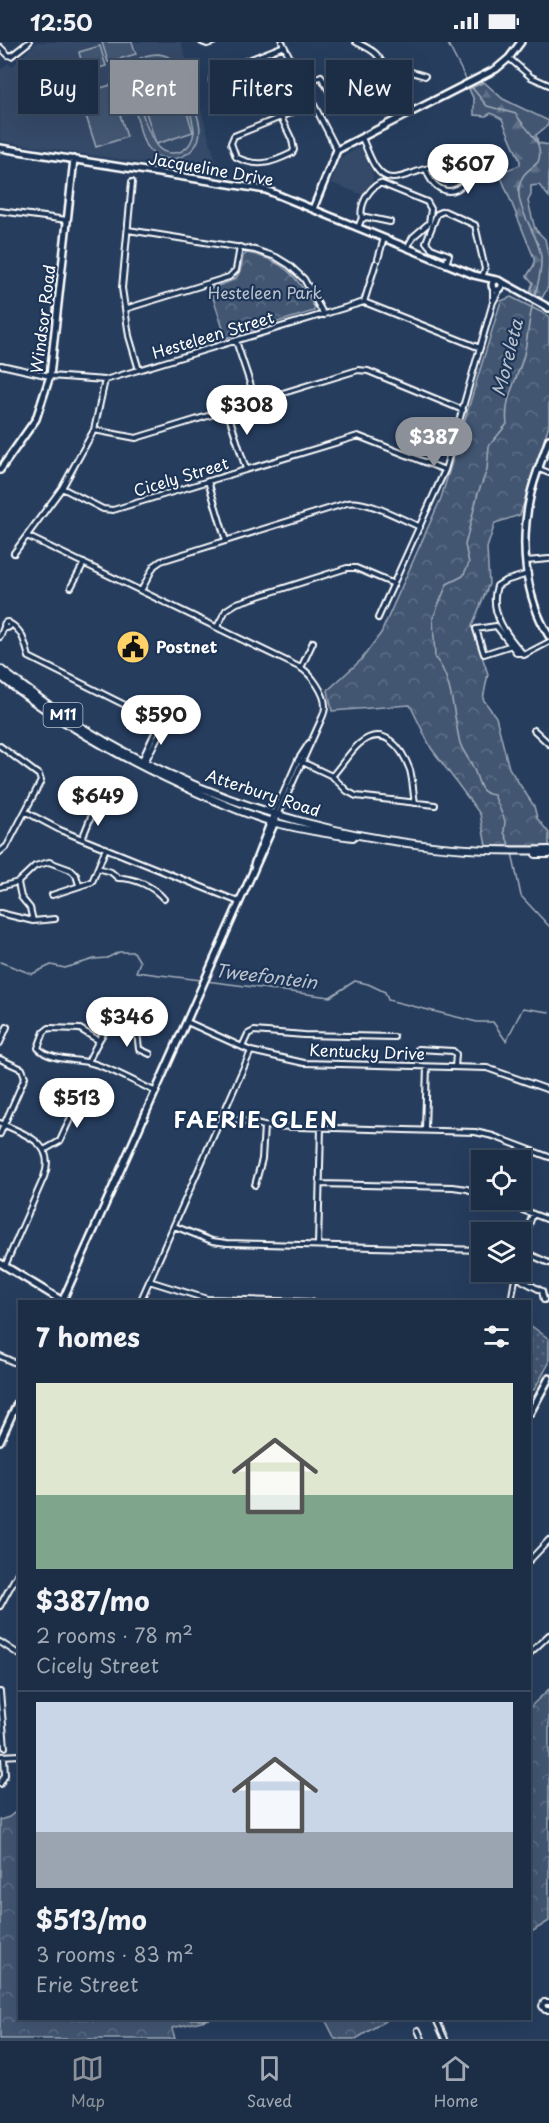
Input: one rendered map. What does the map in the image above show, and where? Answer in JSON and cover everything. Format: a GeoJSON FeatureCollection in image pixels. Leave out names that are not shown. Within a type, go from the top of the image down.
{"type":"FeatureCollection","features":[{"type":"Feature","properties":{"kind":"main road","name":"Atterbury Road"},"geometry":{"type":"LineString","coordinates":[[0,669],[76,723],[142,764]]}},
{"type":"Feature","properties":{"kind":"main road","name":"Atterbury Road"},"geometry":{"type":"LineString","coordinates":[[0,676],[86,737],[142,764],[275,818],[325,834],[446,852],[549,852]]}},
{"type":"Feature","properties":{"kind":"street"},"geometry":{"type":"LineString","coordinates":[[0,47],[11,56],[29,42]]}},
{"type":"Feature","properties":{"kind":"street"},"geometry":{"type":"LineString","coordinates":[[202,42],[207,44],[213,42]]}},
{"type":"Feature","properties":{"kind":"street"},"geometry":{"type":"LineString","coordinates":[[356,42],[376,52],[381,60]]}},
{"type":"Feature","properties":{"kind":"street"},"geometry":{"type":"LineString","coordinates":[[313,209],[337,150],[482,77],[509,58],[521,42]]}},
{"type":"Feature","properties":{"kind":"street"},"geometry":{"type":"LineString","coordinates":[[246,60],[283,44],[290,60]]}},
{"type":"Feature","properties":{"kind":"street"},"geometry":{"type":"LineString","coordinates":[[509,58],[531,77],[549,86]]}},
{"type":"Feature","properties":{"kind":"street"},"geometry":{"type":"LineString","coordinates":[[412,72],[425,76]]}},
{"type":"Feature","properties":{"kind":"street"},"geometry":{"type":"LineString","coordinates":[[314,80],[321,76],[326,86]]}},
{"type":"Feature","properties":{"kind":"street"},"geometry":{"type":"LineString","coordinates":[[314,107],[337,150]]}},
{"type":"Feature","properties":{"kind":"street"},"geometry":{"type":"LineString","coordinates":[[281,117],[294,145],[292,153],[267,164],[236,157],[231,143],[234,136],[288,114]]}},
{"type":"Feature","properties":{"kind":"street"},"geometry":{"type":"LineString","coordinates":[[361,137],[379,172],[387,177],[395,178],[448,161],[457,160],[465,176],[464,184],[452,191],[435,186],[426,169]]}},
{"type":"Feature","properties":{"kind":"street","name":"Jacqueline Drive"},"geometry":{"type":"LineString","coordinates":[[0,148],[274,193],[482,277],[549,308]]}},
{"type":"Feature","properties":{"kind":"street","name":"Windsor Road"},"geometry":{"type":"LineString","coordinates":[[0,470],[36,419],[50,376],[74,159]]}},
{"type":"Feature","properties":{"kind":"street"},"geometry":{"type":"LineString","coordinates":[[132,182],[122,283],[129,336],[139,370]]}},
{"type":"Feature","properties":{"kind":"street"},"geometry":{"type":"LineString","coordinates":[[358,228],[370,190],[380,183],[427,202],[431,209],[429,223],[413,237],[407,248]]}},
{"type":"Feature","properties":{"kind":"street"},"geometry":{"type":"LineString","coordinates":[[0,211],[67,220]]}},
{"type":"Feature","properties":{"kind":"street"},"geometry":{"type":"LineString","coordinates":[[446,264],[449,255],[431,248],[426,242],[437,214],[444,211],[475,225],[485,268],[482,277]]}},
{"type":"Feature","properties":{"kind":"street"},"geometry":{"type":"LineString","coordinates":[[362,219],[371,218],[390,222]]}},
{"type":"Feature","properties":{"kind":"street"},"geometry":{"type":"LineString","coordinates":[[128,230],[266,253],[290,265],[304,279],[324,315]]}},
{"type":"Feature","properties":{"kind":"street"},"geometry":{"type":"LineString","coordinates":[[384,238],[364,302],[480,348]]}},
{"type":"Feature","properties":{"kind":"street"},"geometry":{"type":"LineString","coordinates":[[125,309],[229,277],[236,270],[240,247]]}},
{"type":"Feature","properties":{"kind":"street","name":"Jacqueline Drive"},"geometry":{"type":"LineString","coordinates":[[474,275],[495,289],[500,285]]}},
{"type":"Feature","properties":{"kind":"street"},"geometry":{"type":"LineString","coordinates":[[378,618],[445,470],[500,285]]}},
{"type":"Feature","properties":{"kind":"street"},"geometry":{"type":"LineString","coordinates":[[493,287],[493,303]]}},
{"type":"Feature","properties":{"kind":"street","name":"Hesteleen Street"},"geometry":{"type":"LineString","coordinates":[[0,365],[50,376],[105,380],[364,302]]}},
{"type":"Feature","properties":{"kind":"street"},"geometry":{"type":"LineString","coordinates":[[236,341],[256,401]]}},
{"type":"Feature","properties":{"kind":"street"},"geometry":{"type":"LineString","coordinates":[[94,430],[135,438],[362,370],[463,410]]}},
{"type":"Feature","properties":{"kind":"street"},"geometry":{"type":"LineString","coordinates":[[14,553],[62,488],[94,430],[105,380]]}},
{"type":"Feature","properties":{"kind":"street"},"geometry":{"type":"LineString","coordinates":[[227,410],[246,469]]}},
{"type":"Feature","properties":{"kind":"street","name":"Cicely Street"},"geometry":{"type":"LineString","coordinates":[[62,488],[108,510],[358,436],[445,470]]}},
{"type":"Feature","properties":{"kind":"street"},"geometry":{"type":"LineString","coordinates":[[549,439],[530,496],[526,561],[535,607],[549,636]]}},
{"type":"Feature","properties":{"kind":"street"},"geometry":{"type":"LineString","coordinates":[[539,469],[549,473]]}},
{"type":"Feature","properties":{"kind":"street"},"geometry":{"type":"LineString","coordinates":[[208,481],[226,541]]}},
{"type":"Feature","properties":{"kind":"street"},"geometry":{"type":"LineString","coordinates":[[141,591],[154,566],[161,561],[354,502],[420,527]]}},
{"type":"Feature","properties":{"kind":"street"},"geometry":{"type":"LineString","coordinates":[[27,536],[301,668],[310,674],[324,701],[324,708],[314,738],[300,761],[157,1092],[64,1300]]}},
{"type":"Feature","properties":{"kind":"street"},"geometry":{"type":"LineString","coordinates":[[526,561],[549,559]]}},
{"type":"Feature","properties":{"kind":"street"},"geometry":{"type":"LineString","coordinates":[[71,587],[84,563]]}},
{"type":"Feature","properties":{"kind":"street"},"geometry":{"type":"LineString","coordinates":[[217,627],[226,610],[237,603],[347,568],[356,568],[394,584]]}},
{"type":"Feature","properties":{"kind":"street"},"geometry":{"type":"LineString","coordinates":[[525,654],[501,625],[496,591],[497,586],[504,581],[528,574]]}},
{"type":"Feature","properties":{"kind":"street"},"geometry":{"type":"LineString","coordinates":[[1,635],[7,626],[17,629],[22,636],[29,657],[145,714],[166,720],[167,724],[160,726]]}},
{"type":"Feature","properties":{"kind":"street"},"geometry":{"type":"LineString","coordinates":[[512,645],[484,654],[476,629],[496,626],[512,645],[517,652],[525,654],[549,642]]}},
{"type":"Feature","properties":{"kind":"street"},"geometry":{"type":"LineString","coordinates":[[301,668],[313,642]]}},
{"type":"Feature","properties":{"kind":"street"},"geometry":{"type":"LineString","coordinates":[[152,717],[160,726]]}},
{"type":"Feature","properties":{"kind":"street"},"geometry":{"type":"LineString","coordinates":[[142,764],[160,726],[160,719]]}},
{"type":"Feature","properties":{"kind":"street"},"geometry":{"type":"LineString","coordinates":[[534,730],[549,744]]}},
{"type":"Feature","properties":{"kind":"street"},"geometry":{"type":"LineString","coordinates":[[333,776],[360,743],[372,737],[386,737],[395,744],[408,766],[415,803]]}},
{"type":"Feature","properties":{"kind":"street"},"geometry":{"type":"LineString","coordinates":[[0,746],[41,778],[40,786],[8,846],[0,852]]}},
{"type":"Feature","properties":{"kind":"street"},"geometry":{"type":"LineString","coordinates":[[300,761],[333,776],[347,791],[356,796],[435,806]]}},
{"type":"Feature","properties":{"kind":"street"},"geometry":{"type":"LineString","coordinates":[[82,839],[95,807]]}},
{"type":"Feature","properties":{"kind":"street"},"geometry":{"type":"LineString","coordinates":[[26,812],[52,827],[239,902]]}},
{"type":"Feature","properties":{"kind":"street"},"geometry":{"type":"LineString","coordinates":[[52,895],[92,882],[106,849]]}},
{"type":"Feature","properties":{"kind":"street"},"geometry":{"type":"LineString","coordinates":[[0,887],[18,882],[35,866],[49,862],[72,870],[79,885]]}},
{"type":"Feature","properties":{"kind":"street"},"geometry":{"type":"LineString","coordinates":[[98,868],[111,872],[118,878],[130,878],[150,888],[164,899]]}},
{"type":"Feature","properties":{"kind":"street"},"geometry":{"type":"LineString","coordinates":[[18,882],[21,897],[30,908],[33,921]]}},
{"type":"Feature","properties":{"kind":"street"},"geometry":{"type":"LineString","coordinates":[[0,913],[33,921],[55,919]]}},
{"type":"Feature","properties":{"kind":"street"},"geometry":{"type":"LineString","coordinates":[[88,1062],[98,1040],[114,1022],[121,1018],[129,1019],[136,1025],[139,1048],[150,1054]]}},
{"type":"Feature","properties":{"kind":"street"},"geometry":{"type":"LineString","coordinates":[[136,1025],[165,1021]]}},
{"type":"Feature","properties":{"kind":"street","name":"Kentucky Drive"},"geometry":{"type":"LineString","coordinates":[[187,1022],[251,1051],[315,1064],[493,1069],[549,1090]]}},
{"type":"Feature","properties":{"kind":"street"},"geometry":{"type":"LineString","coordinates":[[0,1043],[7,1027]]}},
{"type":"Feature","properties":{"kind":"street"},"geometry":{"type":"LineString","coordinates":[[98,1040],[76,1028],[49,1028],[44,1032],[38,1048],[67,1060],[88,1062],[157,1092]]}},
{"type":"Feature","properties":{"kind":"street"},"geometry":{"type":"LineString","coordinates":[[242,1047],[248,1034],[254,1031],[304,1035],[394,1037]]}},
{"type":"Feature","properties":{"kind":"street"},"geometry":{"type":"LineString","coordinates":[[418,1049],[453,1051],[456,1054],[455,1067]]}},
{"type":"Feature","properties":{"kind":"street"},"geometry":{"type":"LineString","coordinates":[[141,1300],[251,1051]]}},
{"type":"Feature","properties":{"kind":"street"},"geometry":{"type":"LineString","coordinates":[[0,1059],[22,1070],[25,1077],[2,1124],[0,1134]]}},
{"type":"Feature","properties":{"kind":"street"},"geometry":{"type":"LineString","coordinates":[[425,1130],[426,1067]]}},
{"type":"Feature","properties":{"kind":"street"},"geometry":{"type":"LineString","coordinates":[[44,1150],[60,1141],[86,1084]]}},
{"type":"Feature","properties":{"kind":"street"},"geometry":{"type":"LineString","coordinates":[[222,1116],[264,1126],[482,1133],[549,1157]]}},
{"type":"Feature","properties":{"kind":"street"},"geometry":{"type":"LineString","coordinates":[[2,1124],[35,1140],[44,1150],[47,1163],[46,1172],[2,1265],[60,1300]]}},
{"type":"Feature","properties":{"kind":"street"},"geometry":{"type":"LineString","coordinates":[[255,1185],[262,1159],[264,1126]]}},
{"type":"Feature","properties":{"kind":"street"},"geometry":{"type":"LineString","coordinates":[[318,1245],[321,1128]]}},
{"type":"Feature","properties":{"kind":"street"},"geometry":{"type":"LineString","coordinates":[[320,1184],[453,1187],[471,1191]]}},
{"type":"Feature","properties":{"kind":"street"},"geometry":{"type":"LineString","coordinates":[[522,1210],[549,1220]]}},
{"type":"Feature","properties":{"kind":"street"},"geometry":{"type":"LineString","coordinates":[[530,1222],[533,1214]]}},
{"type":"Feature","properties":{"kind":"street"},"geometry":{"type":"LineString","coordinates":[[174,1226],[216,1242],[471,1250]]}},
{"type":"Feature","properties":{"kind":"street"},"geometry":{"type":"LineString","coordinates":[[531,1255],[549,1263]]}},
{"type":"Feature","properties":{"kind":"street"},"geometry":{"type":"LineString","coordinates":[[149,1281],[207,1299],[242,1300]]}},
{"type":"Feature","properties":{"kind":"street"},"geometry":{"type":"LineString","coordinates":[[511,1300],[514,1282]]}},
{"type":"Feature","properties":{"kind":"street"},"geometry":{"type":"LineString","coordinates":[[525,1282],[542,1290],[544,1300]]}},
{"type":"Feature","properties":{"kind":"street"},"geometry":{"type":"LineString","coordinates":[[0,1356],[18,1364]]}},
{"type":"Feature","properties":{"kind":"street"},"geometry":{"type":"LineString","coordinates":[[531,1411],[549,1378]]}},
{"type":"Feature","properties":{"kind":"street"},"geometry":{"type":"LineString","coordinates":[[0,1441],[18,1401]]}},
{"type":"Feature","properties":{"kind":"street"},"geometry":{"type":"LineString","coordinates":[[531,1559],[549,1540]]}},
{"type":"Feature","properties":{"kind":"street"},"geometry":{"type":"LineString","coordinates":[[0,1606],[18,1579]]}},
{"type":"Feature","properties":{"kind":"street"},"geometry":{"type":"LineString","coordinates":[[531,1652],[549,1635]]}},
{"type":"Feature","properties":{"kind":"street"},"geometry":{"type":"LineString","coordinates":[[0,1642],[18,1654]]}},
{"type":"Feature","properties":{"kind":"street"},"geometry":{"type":"LineString","coordinates":[[0,1693],[5,1747]]}},
{"type":"Feature","properties":{"kind":"street"},"geometry":{"type":"LineString","coordinates":[[0,1784],[5,1777],[2,1756],[18,1755]]}},
{"type":"Feature","properties":{"kind":"street"},"geometry":{"type":"LineString","coordinates":[[549,2002],[544,2002],[542,2006],[543,2010],[549,2010]]}},
{"type":"Feature","properties":{"kind":"street"},"geometry":{"type":"LineString","coordinates":[[436,2020],[446,2039]]}},
{"type":"Feature","properties":{"kind":"street"},"geometry":{"type":"LineString","coordinates":[[418,2030],[422,2039]]}},
{"type":"Feature","properties":{"kind":"shaded area"},"geometry":{"type":"Polygon","coordinates":[[[37,42],[181,42],[186,60],[110,60],[110,114],[198,114],[198,100],[220,175],[200,172],[198,162],[195,163],[195,171],[0,141],[0,70],[8,63],[12,67],[18,61],[18,114],[98,114],[98,60],[19,60],[37,42]]]}},
{"type":"Feature","properties":{"kind":"shaded area"},"geometry":{"type":"Polygon","coordinates":[[[360,147],[374,177],[366,196],[331,183],[340,158],[360,147]]]}},
{"type":"Feature","properties":{"kind":"green space"},"geometry":{"type":"Polygon","coordinates":[[[102,42],[132,42],[136,54],[108,62],[102,42]]]}},
{"type":"Feature","properties":{"kind":"green space"},"geometry":{"type":"Polygon","coordinates":[[[100,46],[106,66],[98,68],[98,60],[81,60],[79,52],[100,46]]]}},
{"type":"Feature","properties":{"kind":"green space"},"geometry":{"type":"Polygon","coordinates":[[[158,54],[174,60],[138,60],[158,54]]]}},
{"type":"Feature","properties":{"kind":"green space"},"geometry":{"type":"Polygon","coordinates":[[[484,82],[503,99],[549,121],[547,126],[536,135],[538,143],[549,145],[549,197],[539,185],[531,186],[528,201],[536,230],[545,239],[549,259],[548,287],[542,298],[531,293],[533,283],[527,276],[534,265],[534,258],[501,177],[504,171],[520,165],[520,161],[502,119],[491,113],[486,116],[474,115],[474,100],[469,89],[484,82]]]}},
{"type":"Feature","properties":{"kind":"green space"},"geometry":{"type":"Polygon","coordinates":[[[110,85],[110,114],[120,114],[127,137],[96,147],[85,114],[98,114],[98,89],[110,85]]]}},
{"type":"Feature","properties":{"kind":"green space"},"geometry":{"type":"Polygon","coordinates":[[[136,114],[143,114],[147,127],[160,149],[174,153],[182,151],[192,140],[194,132],[191,114],[196,114],[199,137],[197,144],[185,155],[168,159],[155,155],[147,148],[136,114]]]}},
{"type":"Feature","properties":{"kind":"green space"},"geometry":{"type":"Polygon","coordinates":[[[146,114],[187,114],[193,132],[156,144],[146,114]]]}},
{"type":"Feature","properties":{"kind":"green space","name":"Hesteleen Park"},"geometry":{"type":"Polygon","coordinates":[[[247,253],[271,260],[288,271],[309,297],[315,308],[314,311],[226,338],[210,288],[238,276],[243,256],[247,253]]]}},
{"type":"Feature","properties":{"kind":"green space"},"geometry":{"type":"Polygon","coordinates":[[[511,297],[549,316],[549,425],[520,515],[495,523],[487,548],[489,584],[472,626],[488,674],[483,699],[496,717],[509,768],[534,806],[537,818],[549,833],[549,846],[486,846],[480,814],[431,748],[410,705],[332,711],[328,690],[361,660],[381,633],[441,498],[501,301],[511,297]]]}},
{"type":"Feature","properties":{"kind":"green space"},"geometry":{"type":"Polygon","coordinates":[[[531,1326],[549,1339],[549,1363],[534,1390],[531,1388],[531,1326]]]}},
{"type":"Feature","properties":{"kind":"green space"},"geometry":{"type":"Polygon","coordinates":[[[549,1689],[549,1921],[531,1932],[531,1706],[549,1689]]]}},
{"type":"Feature","properties":{"kind":"green space"},"geometry":{"type":"Polygon","coordinates":[[[18,1810],[18,2020],[206,2020],[172,2028],[175,2039],[0,2039],[0,1820],[9,1817],[18,1810]]]}},
{"type":"Feature","properties":{"kind":"green space"},"geometry":{"type":"Polygon","coordinates":[[[326,2020],[386,2020],[356,2039],[335,2039],[326,2020]]]}},
{"type":"Feature","properties":{"kind":"waterway","name":"Moreleta"},"geometry":{"type":"LineString","coordinates":[[447,42],[467,81]]}},
{"type":"Feature","properties":{"kind":"waterway","name":"Moreleta"},"geometry":{"type":"LineString","coordinates":[[470,85],[487,106],[516,114],[539,148],[538,162],[524,175],[519,188],[522,208],[541,257],[534,298]]}},
{"type":"Feature","properties":{"kind":"waterway","name":"Moreleta"},"geometry":{"type":"LineString","coordinates":[[511,849],[504,832],[505,821],[494,795],[485,792],[481,787],[474,768],[460,743],[449,686],[435,658],[433,618],[447,584],[463,576],[469,563],[465,545],[478,493],[487,470],[489,446],[507,424],[507,405],[523,360],[533,303]]}},
{"type":"Feature","properties":{"kind":"waterway","name":"Moreleta"},"geometry":{"type":"LineString","coordinates":[[512,853],[521,896],[549,926]]}},
{"type":"Feature","properties":{"kind":"waterway","name":"Tweefontein"},"geometry":{"type":"LineString","coordinates":[[0,962],[32,974],[51,965],[65,968],[94,959],[107,958],[119,952],[134,952],[140,962],[136,972],[201,980]]}},
{"type":"Feature","properties":{"kind":"waterway","name":"Tweefontein"},"geometry":{"type":"LineString","coordinates":[[206,981],[330,997],[355,981],[385,992],[388,1000],[477,1022],[493,1022],[506,1041],[523,1008],[549,1012]]}},
{"type":"Feature","properties":{"kind":"place","name":"Postnet"},"geometry":{"type":"Point","coordinates":[133,647]}},
{"type":"Feature","properties":{"kind":"district","name":"FAERIE GLEN"},"geometry":{"type":"Point","coordinates":[256,1120]}}]}
